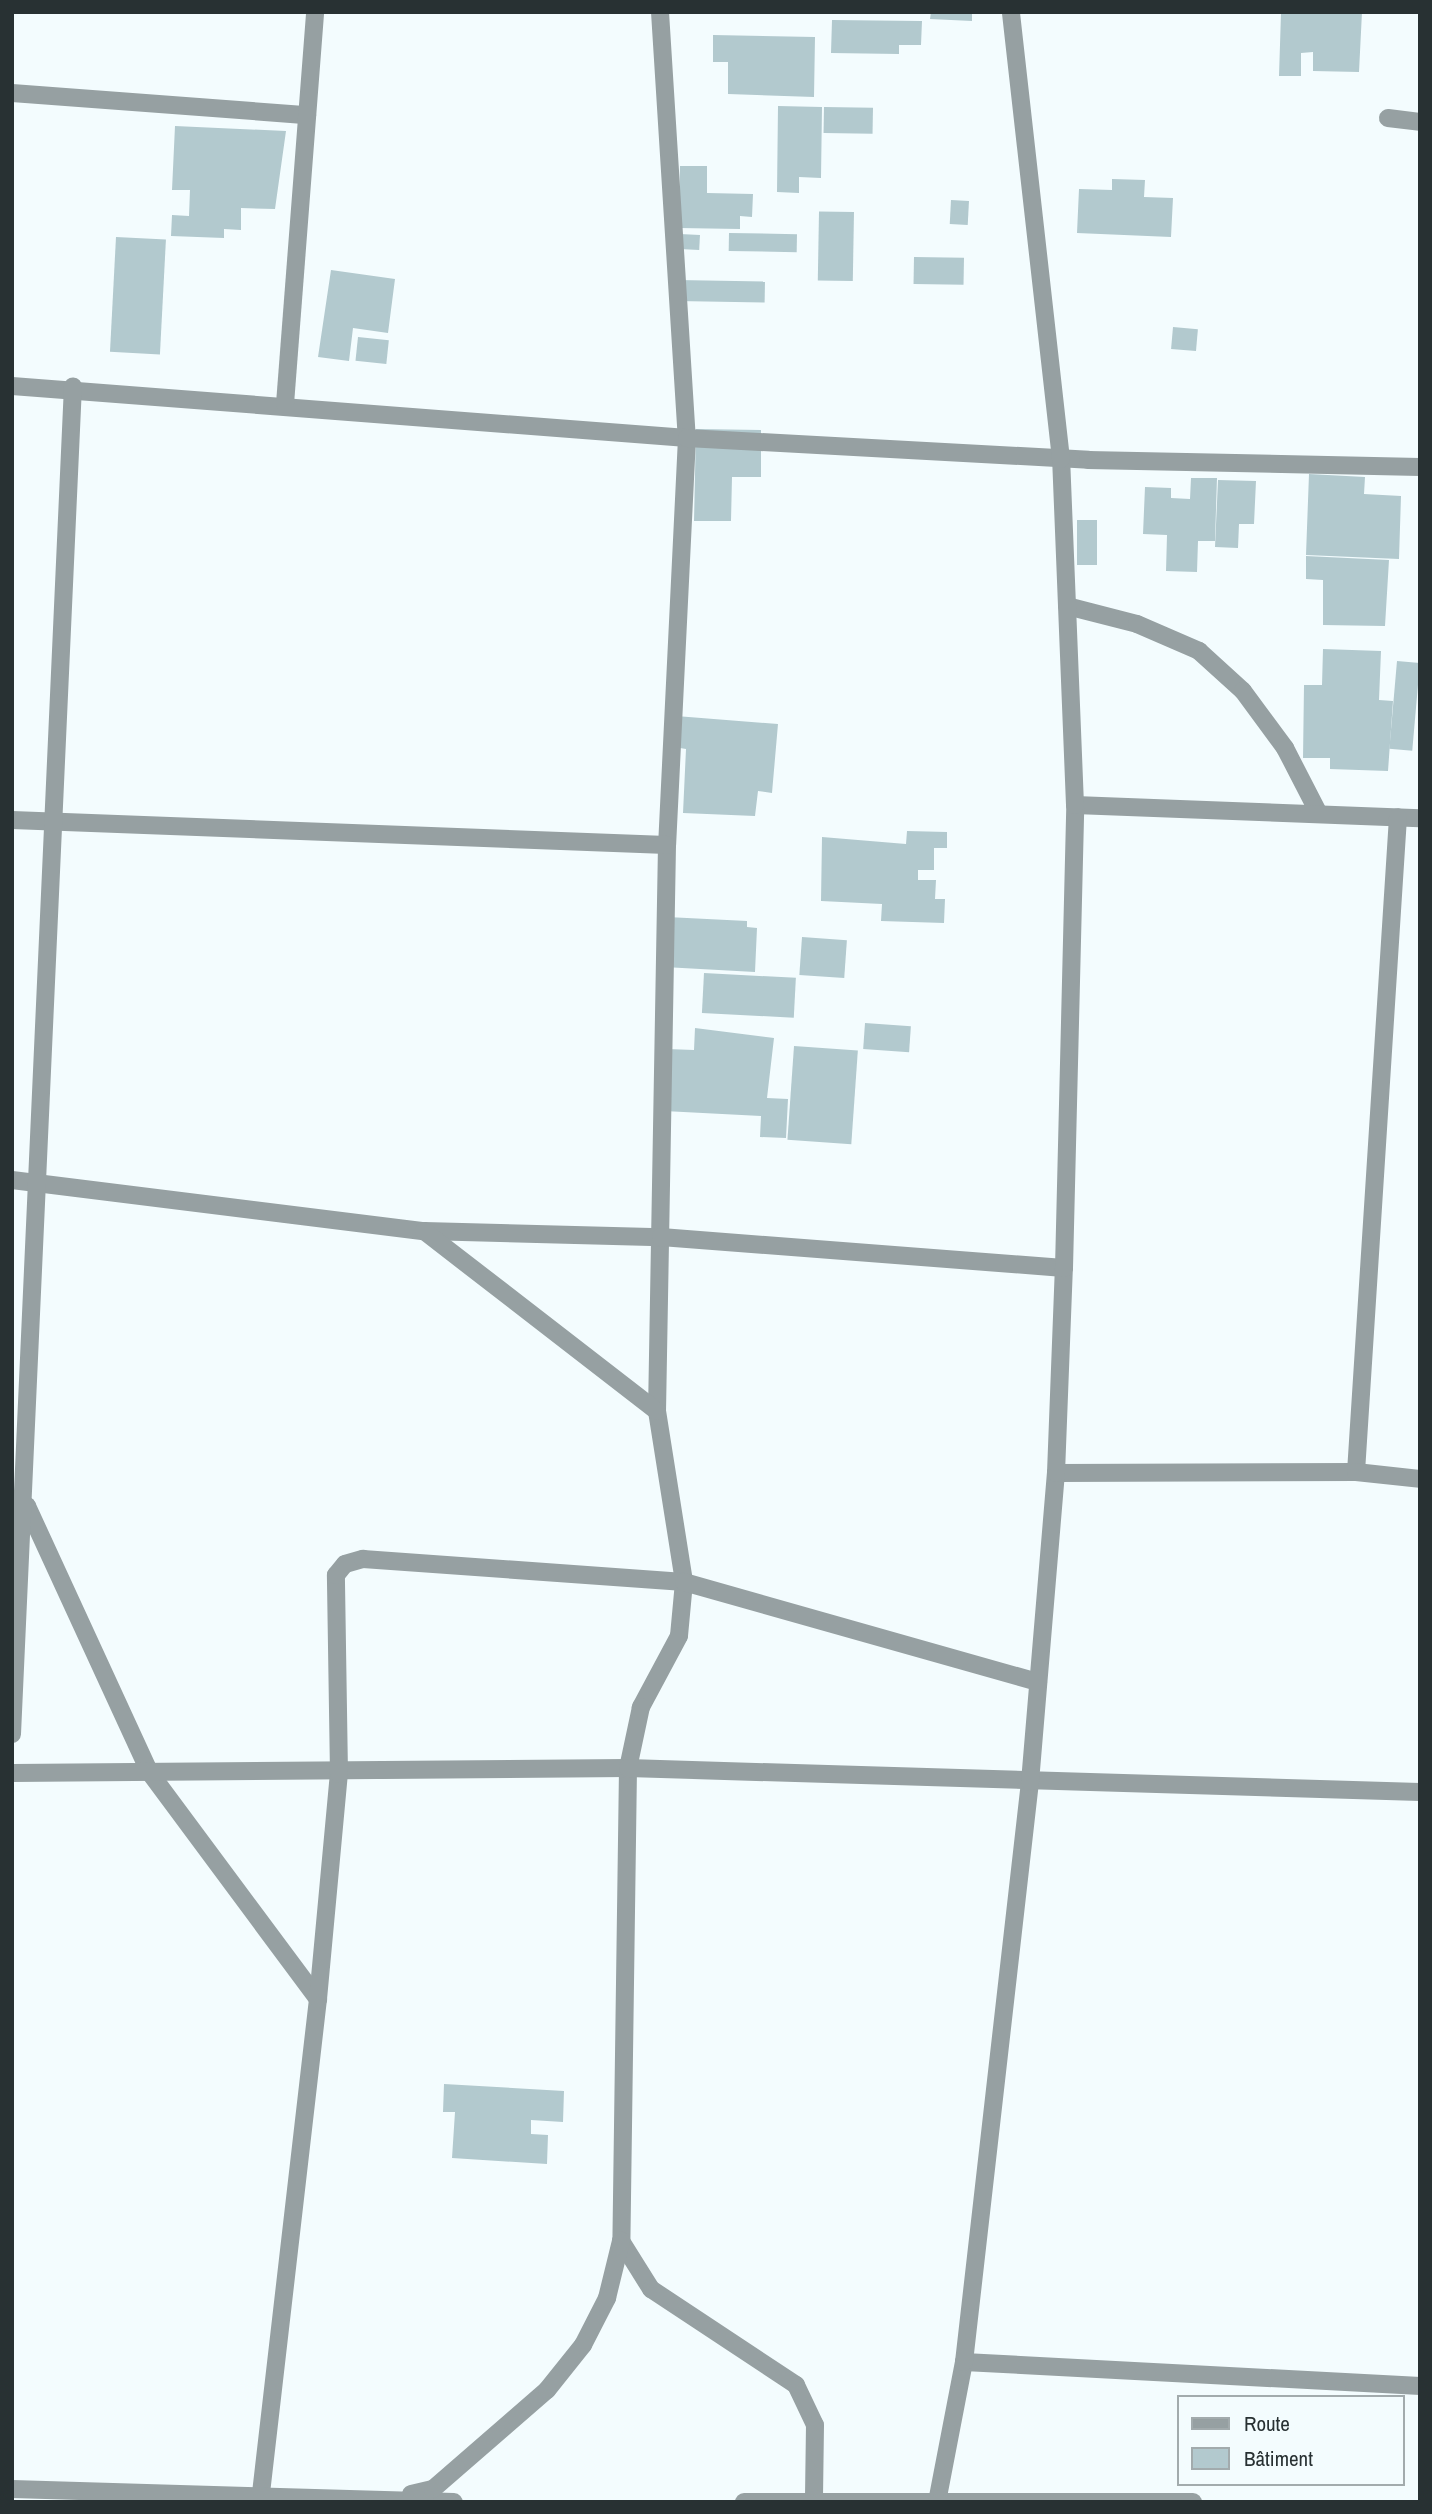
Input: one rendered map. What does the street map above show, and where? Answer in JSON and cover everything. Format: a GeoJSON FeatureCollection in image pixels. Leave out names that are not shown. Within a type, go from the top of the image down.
{"type":"FeatureCollection","features":[{"type":"Feature","properties":{"kind":"street"},"geometry":{"type":"LineString","coordinates":[[285,404],[315,12]]}},
{"type":"Feature","properties":{"kind":"street"},"geometry":{"type":"LineString","coordinates":[[385,2499],[433,2489],[547,2390],[583,2345],[607,2298],[621,2241],[628,1768],[641,1707],[679,1636],[684,1582],[657,1411],[667,845],[687,438],[660,12]]}},
{"type":"Feature","properties":{"kind":"street"},"geometry":{"type":"LineString","coordinates":[[937,2501],[964,2362],[1030,1782],[1056,1473],[1064,1268],[1075,805],[1061,459],[1011,12]]}},
{"type":"Feature","properties":{"kind":"street"},"geometry":{"type":"LineString","coordinates":[[12,93],[307,115]]}},
{"type":"Feature","properties":{"kind":"street"},"geometry":{"type":"LineString","coordinates":[[1388,118],[1420,122]]}},
{"type":"Feature","properties":{"kind":"street"},"geometry":{"type":"LineString","coordinates":[[12,386],[73,386],[687,438],[1061,459],[1420,467]]}},
{"type":"Feature","properties":{"kind":"street"},"geometry":{"type":"LineString","coordinates":[[12,1734],[19,1506],[37,1183],[73,386]]}},
{"type":"Feature","properties":{"kind":"street"},"geometry":{"type":"LineString","coordinates":[[1067,606],[1137,624],[1199,651],[1243,691],[1285,748],[1319,814]]}},
{"type":"Feature","properties":{"kind":"street"},"geometry":{"type":"LineString","coordinates":[[1075,805],[1420,818]]}},
{"type":"Feature","properties":{"kind":"street"},"geometry":{"type":"LineString","coordinates":[[1356,1472],[1398,817]]}},
{"type":"Feature","properties":{"kind":"street"},"geometry":{"type":"LineString","coordinates":[[12,820],[667,845]]}},
{"type":"Feature","properties":{"kind":"street"},"geometry":{"type":"LineString","coordinates":[[12,1180],[424,1231],[661,1237],[1064,1268]]}},
{"type":"Feature","properties":{"kind":"street"},"geometry":{"type":"LineString","coordinates":[[424,1231],[657,1411]]}},
{"type":"Feature","properties":{"kind":"street"},"geometry":{"type":"LineString","coordinates":[[1056,1473],[1356,1472],[1420,1479]]}},
{"type":"Feature","properties":{"kind":"street"},"geometry":{"type":"LineString","coordinates":[[19,1506],[150,1773],[318,1999]]}},
{"type":"Feature","properties":{"kind":"street"},"geometry":{"type":"LineString","coordinates":[[260,2498],[318,1999],[339,1774],[336,1576],[345,1564],[363,1559],[684,1582],[1038,1682]]}},
{"type":"Feature","properties":{"kind":"street"},"geometry":{"type":"LineString","coordinates":[[12,1773],[339,1774],[628,1768],[1420,1792]]}},
{"type":"Feature","properties":{"kind":"street"},"geometry":{"type":"LineString","coordinates":[[621,2241],[651,2289],[796,2385],[814,2424],[814,2500]]}},
{"type":"Feature","properties":{"kind":"street"},"geometry":{"type":"LineString","coordinates":[[964,2362],[1420,2386]]}},
{"type":"Feature","properties":{"kind":"street"},"geometry":{"type":"LineString","coordinates":[[12,2489],[454,2502]]}},
{"type":"Feature","properties":{"kind":"street"},"geometry":{"type":"LineString","coordinates":[[744,2502],[1193,2502]]}},
{"type":"Feature","properties":{"kind":"building"},"geometry":{"type":"Polygon","coordinates":[[[931,12],[972,12],[972,21],[930,19],[931,12]]]}},
{"type":"Feature","properties":{"kind":"building"},"geometry":{"type":"Polygon","coordinates":[[[1362,12],[1359,72],[1313,71],[1313,52],[1301,53],[1301,76],[1279,76],[1281,13],[1362,12]]]}},
{"type":"Feature","properties":{"kind":"building"},"geometry":{"type":"Polygon","coordinates":[[[832,20],[922,21],[921,45],[899,45],[899,54],[831,53],[832,20]]]}},
{"type":"Feature","properties":{"kind":"building"},"geometry":{"type":"Polygon","coordinates":[[[713,35],[815,37],[814,97],[728,94],[728,62],[713,62],[713,35]]]}},
{"type":"Feature","properties":{"kind":"building"},"geometry":{"type":"Polygon","coordinates":[[[778,106],[822,107],[821,178],[799,177],[799,193],[777,192],[778,106]]]}},
{"type":"Feature","properties":{"kind":"building"},"geometry":{"type":"Polygon","coordinates":[[[824,107],[873,108],[873,134],[824,133],[824,107]]]}},
{"type":"Feature","properties":{"kind":"building"},"geometry":{"type":"Polygon","coordinates":[[[175,126],[286,131],[275,209],[241,208],[241,230],[224,229],[224,238],[171,236],[172,215],[189,216],[190,190],[172,190],[175,126]]]}},
{"type":"Feature","properties":{"kind":"building"},"geometry":{"type":"Polygon","coordinates":[[[680,166],[707,166],[707,193],[753,194],[752,217],[740,216],[740,229],[679,228],[680,166]]]}},
{"type":"Feature","properties":{"kind":"building"},"geometry":{"type":"Polygon","coordinates":[[[1112,179],[1145,180],[1144,197],[1173,198],[1171,237],[1077,233],[1079,189],[1112,190],[1112,179]]]}},
{"type":"Feature","properties":{"kind":"building"},"geometry":{"type":"Polygon","coordinates":[[[951,200],[969,201],[968,225],[950,224],[951,200]]]}},
{"type":"Feature","properties":{"kind":"building"},"geometry":{"type":"Polygon","coordinates":[[[819,211],[854,212],[853,281],[818,280],[819,211]]]}},
{"type":"Feature","properties":{"kind":"building"},"geometry":{"type":"Polygon","coordinates":[[[729,233],[797,234],[797,252],[729,251],[729,233]]]}},
{"type":"Feature","properties":{"kind":"building"},"geometry":{"type":"Polygon","coordinates":[[[680,234],[700,235],[699,250],[679,249],[680,234]]]}},
{"type":"Feature","properties":{"kind":"building"},"geometry":{"type":"Polygon","coordinates":[[[116,237],[166,240],[160,354],[110,352],[116,237]]]}},
{"type":"Feature","properties":{"kind":"building"},"geometry":{"type":"Polygon","coordinates":[[[914,257],[964,258],[964,285],[914,284],[914,257]]]}},
{"type":"Feature","properties":{"kind":"building"},"geometry":{"type":"Polygon","coordinates":[[[331,270],[395,279],[388,333],[353,328],[349,361],[318,357],[331,270]]]}},
{"type":"Feature","properties":{"kind":"building"},"geometry":{"type":"Polygon","coordinates":[[[677,280],[765,282],[765,303],[677,301],[677,280]]]}},
{"type":"Feature","properties":{"kind":"building"},"geometry":{"type":"Polygon","coordinates":[[[1173,327],[1198,329],[1196,351],[1171,349],[1173,327]]]}},
{"type":"Feature","properties":{"kind":"building"},"geometry":{"type":"Polygon","coordinates":[[[358,337],[389,340],[386,364],[355,361],[358,337]]]}},
{"type":"Feature","properties":{"kind":"building"},"geometry":{"type":"Polygon","coordinates":[[[696,429],[761,430],[761,477],[732,477],[731,521],[694,521],[696,429]]]}},
{"type":"Feature","properties":{"kind":"building"},"geometry":{"type":"Polygon","coordinates":[[[1309,474],[1365,477],[1364,494],[1401,496],[1399,559],[1306,555],[1309,474]]]}},
{"type":"Feature","properties":{"kind":"building"},"geometry":{"type":"Polygon","coordinates":[[[1191,478],[1217,478],[1215,541],[1198,541],[1197,572],[1166,571],[1167,535],[1143,534],[1145,487],[1171,488],[1171,498],[1190,499],[1191,478]]]}},
{"type":"Feature","properties":{"kind":"building"},"geometry":{"type":"Polygon","coordinates":[[[1218,480],[1256,481],[1254,524],[1239,524],[1238,548],[1215,547],[1218,480]]]}},
{"type":"Feature","properties":{"kind":"building"},"geometry":{"type":"Polygon","coordinates":[[[1077,520],[1097,520],[1097,565],[1077,565],[1077,520]]]}},
{"type":"Feature","properties":{"kind":"building"},"geometry":{"type":"Polygon","coordinates":[[[1306,556],[1389,560],[1385,626],[1323,625],[1323,580],[1306,579],[1306,556]]]}},
{"type":"Feature","properties":{"kind":"building"},"geometry":{"type":"Polygon","coordinates":[[[1323,649],[1381,651],[1379,700],[1393,701],[1388,771],[1330,769],[1330,758],[1303,758],[1304,685],[1322,685],[1323,649]]]}},
{"type":"Feature","properties":{"kind":"building"},"geometry":{"type":"Polygon","coordinates":[[[1397,661],[1420,663],[1412,751],[1389,749],[1397,661]]]}},
{"type":"Feature","properties":{"kind":"building"},"geometry":{"type":"Polygon","coordinates":[[[676,716],[778,724],[772,793],[758,791],[755,816],[683,813],[686,749],[674,747],[676,716]]]}},
{"type":"Feature","properties":{"kind":"building"},"geometry":{"type":"Polygon","coordinates":[[[907,831],[947,832],[947,848],[934,848],[934,870],[918,870],[918,880],[936,880],[935,899],[945,899],[944,923],[881,921],[882,904],[821,901],[822,837],[906,844],[907,831]]]}},
{"type":"Feature","properties":{"kind":"building"},"geometry":{"type":"Polygon","coordinates":[[[667,917],[747,921],[747,927],[757,928],[755,972],[664,967],[667,917]]]}},
{"type":"Feature","properties":{"kind":"building"},"geometry":{"type":"Polygon","coordinates":[[[802,937],[847,940],[844,978],[799,975],[802,937]]]}},
{"type":"Feature","properties":{"kind":"building"},"geometry":{"type":"Polygon","coordinates":[[[704,973],[796,978],[794,1018],[702,1013],[704,973]]]}},
{"type":"Feature","properties":{"kind":"building"},"geometry":{"type":"Polygon","coordinates":[[[865,1023],[911,1026],[909,1052],[863,1049],[865,1023]]]}},
{"type":"Feature","properties":{"kind":"building"},"geometry":{"type":"Polygon","coordinates":[[[695,1028],[774,1038],[767,1098],[788,1099],[786,1138],[760,1137],[761,1116],[664,1111],[667,1049],[694,1050],[695,1028]]]}},
{"type":"Feature","properties":{"kind":"building"},"geometry":{"type":"Polygon","coordinates":[[[794,1046],[858,1050],[851,1144],[787,1140],[794,1046]]]}},
{"type":"Feature","properties":{"kind":"building"},"geometry":{"type":"Polygon","coordinates":[[[444,2084],[564,2091],[563,2122],[531,2120],[531,2134],[548,2135],[547,2164],[452,2158],[455,2112],[443,2112],[444,2084]]]}}]}
